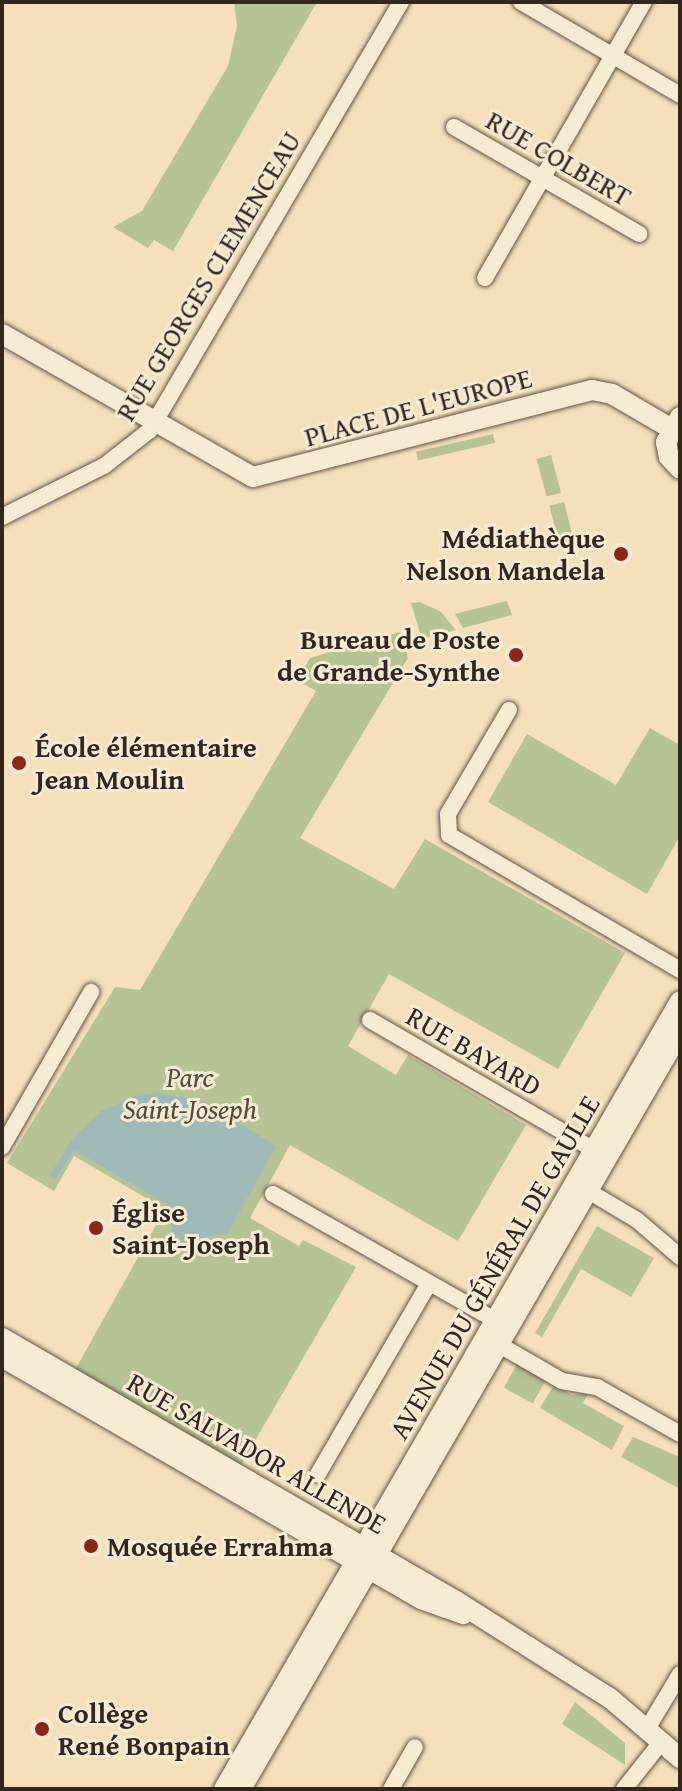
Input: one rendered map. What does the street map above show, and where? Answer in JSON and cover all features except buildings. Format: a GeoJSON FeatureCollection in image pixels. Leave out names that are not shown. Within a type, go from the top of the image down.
{"type":"FeatureCollection","features":[{"type":"Feature","properties":{"kind":"street","name":"RUE GEORGES CLEMENCEAU"},"geometry":{"type":"LineString","coordinates":[[2,517],[121,456],[154,422],[401,2]]}},
{"type":"Feature","properties":{"kind":"street"},"geometry":{"type":"LineString","coordinates":[[521,2],[680,95]]}},
{"type":"Feature","properties":{"kind":"street"},"geometry":{"type":"LineString","coordinates":[[485,278],[644,2]]}},
{"type":"Feature","properties":{"kind":"street","name":"RUE COLBERT"},"geometry":{"type":"LineString","coordinates":[[454,127],[639,234]]}},
{"type":"Feature","properties":{"kind":"street","name":"PLACE DE L'EUROPE"},"geometry":{"type":"LineString","coordinates":[[2,334],[247,476],[259,477],[592,390],[612,394],[675,422]]}},
{"type":"Feature","properties":{"kind":"street"},"geometry":{"type":"LineString","coordinates":[[675,422],[667,451],[680,469]]}},
{"type":"Feature","properties":{"kind":"street"},"geometry":{"type":"LineString","coordinates":[[509,710],[446,819],[449,835],[680,970]]}},
{"type":"Feature","properties":{"kind":"street"},"geometry":{"type":"LineString","coordinates":[[2,1147],[91,992]]}},
{"type":"Feature","properties":{"kind":"street","name":"AVENUE DU GÉNÉRAL DE GAULLE"},"geometry":{"type":"LineString","coordinates":[[582,1187],[594,1150],[680,1001]]}},
{"type":"Feature","properties":{"kind":"street","name":"RUE BAYARD"},"geometry":{"type":"LineString","coordinates":[[370,1020],[594,1150]]}},
{"type":"Feature","properties":{"kind":"street","name":"AVENUE DU GÉNÉRAL DE GAULLE"},"geometry":{"type":"LineString","coordinates":[[366,1558],[582,1187],[680,1032]]}},
{"type":"Feature","properties":{"kind":"street"},"geometry":{"type":"LineString","coordinates":[[582,1187],[643,1223],[680,1257]]}},
{"type":"Feature","properties":{"kind":"street"},"geometry":{"type":"LineString","coordinates":[[273,1194],[429,1283],[562,1381],[597,1387],[680,1434]]}},
{"type":"Feature","properties":{"kind":"street"},"geometry":{"type":"LineString","coordinates":[[318,1474],[429,1283]]}},
{"type":"Feature","properties":{"kind":"street","name":"RUE SALVADOR ALLENDE"},"geometry":{"type":"LineString","coordinates":[[2,1338],[366,1558]]}},
{"type":"Feature","properties":{"kind":"street","name":"RUE SALVADOR ALLENDE"},"geometry":{"type":"LineString","coordinates":[[2,1357],[482,1621],[585,1681],[680,1758]]}},
{"type":"Feature","properties":{"kind":"street"},"geometry":{"type":"LineString","coordinates":[[224,1789],[366,1558]]}},
{"type":"Feature","properties":{"kind":"street"},"geometry":{"type":"LineString","coordinates":[[241,1789],[366,1558]]}},
{"type":"Feature","properties":{"kind":"street"},"geometry":{"type":"LineString","coordinates":[[624,1789],[655,1735],[680,1674]]}},
{"type":"Feature","properties":{"kind":"street"},"geometry":{"type":"LineString","coordinates":[[391,1789],[415,1747]]}},
{"type":"Feature","properties":{"kind":"green space"},"geometry":{"type":"Polygon","coordinates":[[[234,2],[317,2],[173,251],[154,240],[148,248],[113,227],[142,211],[228,66],[237,26],[234,2]]]}},
{"type":"Feature","properties":{"kind":"green space"},"geometry":{"type":"Polygon","coordinates":[[[493,434],[495,443],[418,461],[416,452],[493,434]]]}},
{"type":"Feature","properties":{"kind":"green space"},"geometry":{"type":"Polygon","coordinates":[[[551,455],[561,493],[547,497],[537,459],[551,455]]]}},
{"type":"Feature","properties":{"kind":"green space"},"geometry":{"type":"Polygon","coordinates":[[[564,502],[574,542],[559,545],[549,506],[564,502]]]}},
{"type":"Feature","properties":{"kind":"green space"},"geometry":{"type":"Polygon","coordinates":[[[507,601],[512,615],[463,628],[455,614],[507,601]]]}},
{"type":"Feature","properties":{"kind":"green space"},"geometry":{"type":"Polygon","coordinates":[[[419,602],[440,611],[456,630],[422,639],[411,603],[419,602]]]}},
{"type":"Feature","properties":{"kind":"green space","name":"Parc Saint-Joseph"},"geometry":{"type":"Polygon","coordinates":[[[400,632],[408,658],[300,838],[394,889],[425,839],[625,953],[558,1069],[389,974],[348,1046],[396,1075],[408,1055],[526,1125],[458,1241],[290,1145],[250,1218],[299,1246],[303,1240],[356,1267],[241,1465],[75,1370],[165,1209],[74,1156],[54,1191],[7,1163],[115,987],[140,990],[316,691],[297,680],[310,658],[400,632]]]}},
{"type":"Feature","properties":{"kind":"green space"},"geometry":{"type":"Polygon","coordinates":[[[650,728],[680,745],[680,836],[647,894],[488,802],[527,734],[616,785],[650,728]]]}},
{"type":"Feature","properties":{"kind":"green space"},"geometry":{"type":"Polygon","coordinates":[[[597,1226],[654,1258],[631,1297],[581,1269],[542,1337],[535,1333],[597,1226]]]}},
{"type":"Feature","properties":{"kind":"green space"},"geometry":{"type":"Polygon","coordinates":[[[517,1364],[546,1380],[533,1404],[504,1388],[517,1364]]]}},
{"type":"Feature","properties":{"kind":"green space"},"geometry":{"type":"Polygon","coordinates":[[[554,1385],[572,1395],[589,1392],[583,1403],[624,1426],[612,1450],[540,1408],[554,1385]]]}},
{"type":"Feature","properties":{"kind":"green space"},"geometry":{"type":"Polygon","coordinates":[[[633,1437],[680,1457],[680,1489],[621,1457],[633,1437]]]}},
{"type":"Feature","properties":{"kind":"green space"},"geometry":{"type":"Polygon","coordinates":[[[575,1702],[625,1743],[625,1765],[562,1724],[575,1702]]]}},
{"type":"Feature","properties":{"kind":"water"},"geometry":{"type":"Polygon","coordinates":[[[158,1093],[204,1101],[276,1146],[228,1233],[175,1243],[168,1205],[74,1150],[55,1180],[49,1176],[74,1137],[101,1111],[138,1095],[158,1093]]]}},
{"type":"Feature","properties":{"kind":"place","name":"Médiathèque Nelson Mandela"},"geometry":{"type":"Point","coordinates":[621,554]}},
{"type":"Feature","properties":{"kind":"place","name":"Bureau de Poste de Grande-Synthe"},"geometry":{"type":"Point","coordinates":[516,655]}},
{"type":"Feature","properties":{"kind":"place","name":"École élémentaire Jean Moulin"},"geometry":{"type":"Point","coordinates":[19,763]}},
{"type":"Feature","properties":{"kind":"place","name":"Église Saint-Joseph"},"geometry":{"type":"Point","coordinates":[96,1228]}},
{"type":"Feature","properties":{"kind":"place","name":"Mosquée Errahma"},"geometry":{"type":"Point","coordinates":[91,1546]}},
{"type":"Feature","properties":{"kind":"place","name":"Collège René Bonpain"},"geometry":{"type":"Point","coordinates":[42,1729]}}]}
